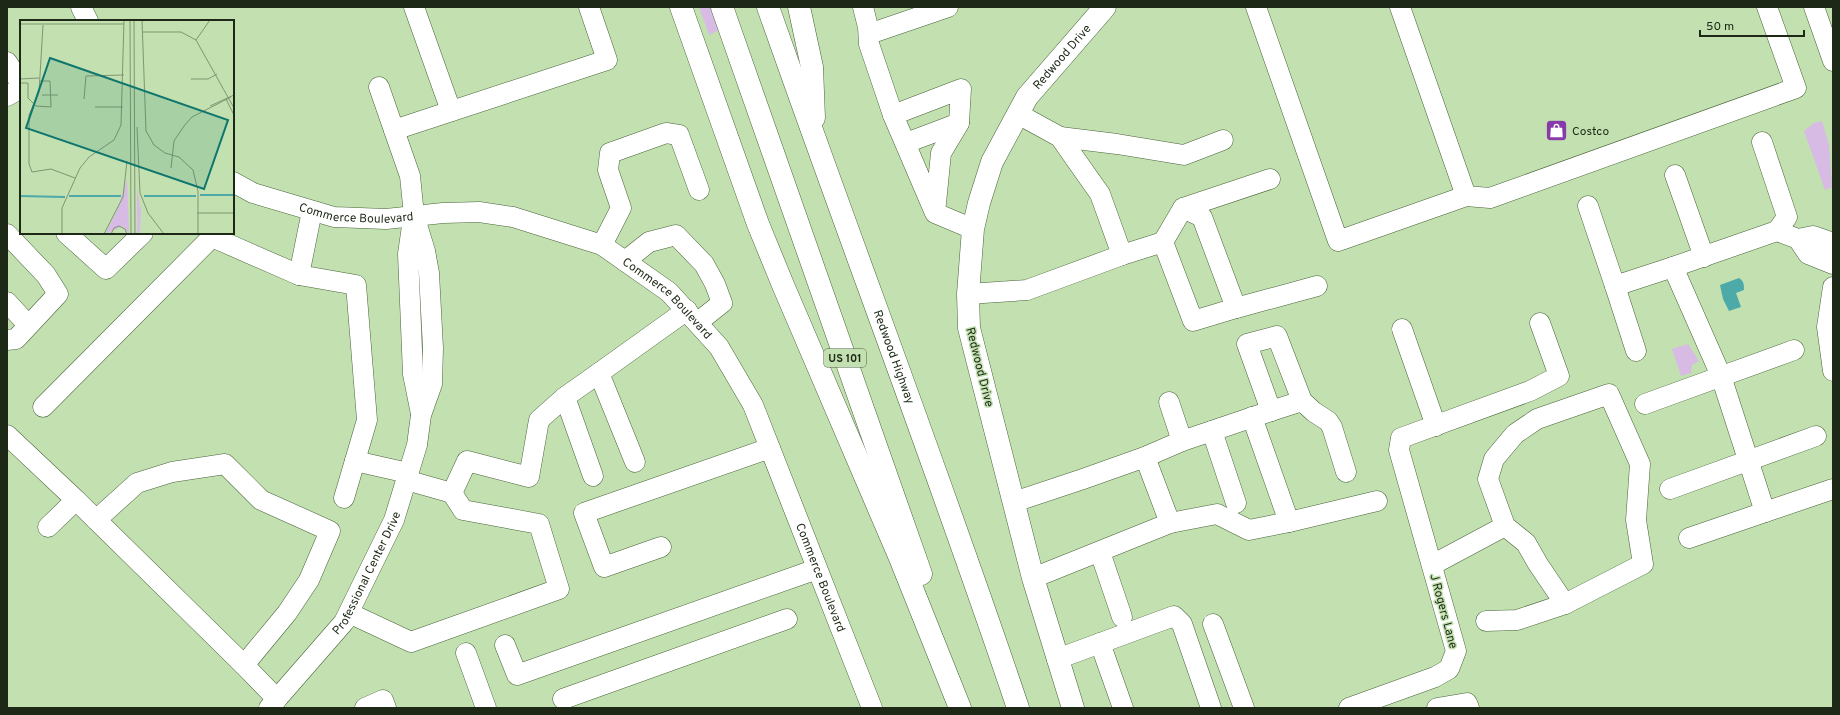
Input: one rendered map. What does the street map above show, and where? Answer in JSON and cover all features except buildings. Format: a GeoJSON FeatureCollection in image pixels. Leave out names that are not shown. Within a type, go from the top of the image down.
{"type":"FeatureCollection","features":[{"type":"Feature","properties":{"kind":"main road"},"geometry":{"type":"LineString","coordinates":[[681,7],[758,224],[782,285],[896,550],[960,708]]}},
{"type":"Feature","properties":{"kind":"main road","name":"US 101"},"geometry":{"type":"LineString","coordinates":[[722,7],[968,708]]}},
{"type":"Feature","properties":{"kind":"main road","name":"Redwood Highway"},"geometry":{"type":"LineString","coordinates":[[768,7],[814,140],[975,579],[1018,708]]}},
{"type":"Feature","properties":{"kind":"main road"},"geometry":{"type":"LineString","coordinates":[[799,7],[812,67],[814,140]]}},
{"type":"Feature","properties":{"kind":"main road","name":"Redwood Drive"},"geometry":{"type":"LineString","coordinates":[[1073,708],[1033,578],[969,328],[968,294],[974,230],[979,202],[992,162],[1027,97],[1105,7]]}},
{"type":"Feature","properties":{"kind":"street"},"geometry":{"type":"LineString","coordinates":[[81,7],[88,20]]}},
{"type":"Feature","properties":{"kind":"street"},"geometry":{"type":"LineString","coordinates":[[414,7],[451,111]]}},
{"type":"Feature","properties":{"kind":"street"},"geometry":{"type":"LineString","coordinates":[[394,130],[607,60],[589,7]]}},
{"type":"Feature","properties":{"kind":"street"},"geometry":{"type":"LineString","coordinates":[[863,7],[869,34],[869,44],[893,115],[935,213],[974,230]]}},
{"type":"Feature","properties":{"kind":"street"},"geometry":{"type":"LineString","coordinates":[[869,34],[948,7]]}},
{"type":"Feature","properties":{"kind":"street"},"geometry":{"type":"LineString","coordinates":[[1256,7],[1338,241],[1466,196],[1490,198],[1796,88],[1767,7]]}},
{"type":"Feature","properties":{"kind":"street"},"geometry":{"type":"LineString","coordinates":[[1400,7],[1466,196]]}},
{"type":"Feature","properties":{"kind":"street"},"geometry":{"type":"LineString","coordinates":[[1814,7],[1829,38],[1833,61]]}},
{"type":"Feature","properties":{"kind":"street"},"geometry":{"type":"LineString","coordinates":[[7,62],[20,82]]}},
{"type":"Feature","properties":{"kind":"street","name":"Professional Center Drive"},"geometry":{"type":"LineString","coordinates":[[273,704],[344,622],[394,520],[417,445],[421,415],[413,374],[408,254],[414,215],[410,176],[379,87]]}},
{"type":"Feature","properties":{"kind":"street"},"geometry":{"type":"LineString","coordinates":[[7,96],[20,89]]}},
{"type":"Feature","properties":{"kind":"street"},"geometry":{"type":"LineString","coordinates":[[893,115],[961,89],[959,123],[941,153],[935,213]]}},
{"type":"Feature","properties":{"kind":"street"},"geometry":{"type":"LineString","coordinates":[[1018,114],[1060,137],[1117,144],[1184,155],[1223,140]]}},
{"type":"Feature","properties":{"kind":"street"},"geometry":{"type":"LineString","coordinates":[[906,143],[959,123]]}},
{"type":"Feature","properties":{"kind":"street"},"geometry":{"type":"LineString","coordinates":[[602,245],[621,208],[608,170],[610,153],[666,133],[679,135],[699,190]]}},
{"type":"Feature","properties":{"kind":"street"},"geometry":{"type":"LineString","coordinates":[[1060,137],[1100,194],[1122,255]]}},
{"type":"Feature","properties":{"kind":"street"},"geometry":{"type":"LineString","coordinates":[[1762,142],[1787,217],[1777,232]]}},
{"type":"Feature","properties":{"kind":"street"},"geometry":{"type":"LineString","coordinates":[[1675,175],[1704,256]]}},
{"type":"Feature","properties":{"kind":"street"},"geometry":{"type":"LineString","coordinates":[[968,294],[1027,290],[1122,255],[1163,242],[1183,208],[1270,179]]}},
{"type":"Feature","properties":{"kind":"street","name":"Commerce Boulevard"},"geometry":{"type":"LineString","coordinates":[[234,183],[253,193],[334,217],[386,219],[414,215],[479,212],[513,217],[602,245],[669,292],[720,347],[753,405],[872,708]]}},
{"type":"Feature","properties":{"kind":"street"},"geometry":{"type":"LineString","coordinates":[[1588,206],[1636,351]]}},
{"type":"Feature","properties":{"kind":"street"},"geometry":{"type":"LineString","coordinates":[[1183,208],[1202,218],[1236,308]]}},
{"type":"Feature","properties":{"kind":"street"},"geometry":{"type":"LineString","coordinates":[[299,275],[312,211]]}},
{"type":"Feature","properties":{"kind":"street"},"geometry":{"type":"LineString","coordinates":[[1615,286],[1777,232],[1798,239],[1813,236],[1833,243]]}},
{"type":"Feature","properties":{"kind":"street"},"geometry":{"type":"LineString","coordinates":[[7,234],[46,275],[58,294],[16,339],[7,340]]}},
{"type":"Feature","properties":{"kind":"street"},"geometry":{"type":"LineString","coordinates":[[67,234],[106,269],[142,234]]}},
{"type":"Feature","properties":{"kind":"street"},"geometry":{"type":"LineString","coordinates":[[452,493],[467,461],[529,478],[538,420],[565,397],[599,373],[692,316],[722,303],[715,284],[704,264],[676,235],[648,242],[625,261]]}},
{"type":"Feature","properties":{"kind":"street"},"geometry":{"type":"LineString","coordinates":[[43,408],[212,237],[299,275],[356,285],[366,420],[344,498]]}},
{"type":"Feature","properties":{"kind":"street"},"geometry":{"type":"LineString","coordinates":[[1798,239],[1808,254],[1833,264]]}},
{"type":"Feature","properties":{"kind":"street"},"geometry":{"type":"LineString","coordinates":[[1163,242],[1193,321],[1317,286]]}},
{"type":"Feature","properties":{"kind":"street"},"geometry":{"type":"LineString","coordinates":[[1673,267],[1721,376],[1765,512]]}},
{"type":"Feature","properties":{"kind":"street"},"geometry":{"type":"LineString","coordinates":[[1833,287],[1827,327],[1833,371]]}},
{"type":"Feature","properties":{"kind":"street"},"geometry":{"type":"LineString","coordinates":[[7,302],[28,325]]}},
{"type":"Feature","properties":{"kind":"street"},"geometry":{"type":"LineString","coordinates":[[1402,329],[1436,426],[1530,391],[1558,376],[1540,324]]}},
{"type":"Feature","properties":{"kind":"street"},"geometry":{"type":"LineString","coordinates":[[1271,411],[1247,344],[1277,336],[1302,401],[1314,412],[1328,420],[1346,472]]}},
{"type":"Feature","properties":{"kind":"street"},"geometry":{"type":"LineString","coordinates":[[1645,404],[1794,350]]}},
{"type":"Feature","properties":{"kind":"street"},"geometry":{"type":"LineString","coordinates":[[599,373],[635,462]]}},
{"type":"Feature","properties":{"kind":"street"},"geometry":{"type":"LineString","coordinates":[[1486,621],[1516,620],[1565,604],[1643,564],[1636,520],[1640,464],[1609,394],[1537,419],[1515,434],[1494,459],[1488,479],[1505,526],[1526,543],[1538,564],[1565,604]]}},
{"type":"Feature","properties":{"kind":"street"},"geometry":{"type":"LineString","coordinates":[[565,397],[592,476]]}},
{"type":"Feature","properties":{"kind":"street"},"geometry":{"type":"LineString","coordinates":[[1014,502],[1145,457],[1182,441],[1302,401]]}},
{"type":"Feature","properties":{"kind":"street"},"geometry":{"type":"LineString","coordinates":[[1169,402],[1182,441]]}},
{"type":"Feature","properties":{"kind":"street"},"geometry":{"type":"LineString","coordinates":[[1252,417],[1289,522]]}},
{"type":"Feature","properties":{"kind":"street","name":"J Rogers Lane"},"geometry":{"type":"LineString","coordinates":[[1349,708],[1435,677],[1449,668],[1456,651],[1399,450],[1401,438],[1436,426]]}},
{"type":"Feature","properties":{"kind":"street"},"geometry":{"type":"LineString","coordinates":[[1212,431],[1236,503]]}},
{"type":"Feature","properties":{"kind":"street"},"geometry":{"type":"LineString","coordinates":[[7,435],[76,500],[244,665],[273,704]]}},
{"type":"Feature","properties":{"kind":"street"},"geometry":{"type":"LineString","coordinates":[[1670,489],[1816,436]]}},
{"type":"Feature","properties":{"kind":"street"},"geometry":{"type":"LineString","coordinates":[[662,547],[604,567],[584,513],[770,448]]}},
{"type":"Feature","properties":{"kind":"street"},"geometry":{"type":"LineString","coordinates":[[1145,457],[1170,523]]}},
{"type":"Feature","properties":{"kind":"street"},"geometry":{"type":"LineString","coordinates":[[348,613],[411,642],[559,589],[539,524],[463,510],[452,493],[355,461]]}},
{"type":"Feature","properties":{"kind":"street"},"geometry":{"type":"LineString","coordinates":[[96,520],[137,483],[172,472],[226,464],[261,500],[330,531],[309,580],[287,613],[244,665]]}},
{"type":"Feature","properties":{"kind":"street"},"geometry":{"type":"LineString","coordinates":[[1689,538],[1833,489]]}},
{"type":"Feature","properties":{"kind":"street"},"geometry":{"type":"LineString","coordinates":[[48,527],[76,500]]}},
{"type":"Feature","properties":{"kind":"street"},"geometry":{"type":"LineString","coordinates":[[1033,578],[1170,523],[1217,514],[1249,530],[1377,501]]}},
{"type":"Feature","properties":{"kind":"street"},"geometry":{"type":"LineString","coordinates":[[1432,565],[1505,526]]}},
{"type":"Feature","properties":{"kind":"street"},"geometry":{"type":"LineString","coordinates":[[1100,552],[1122,617]]}},
{"type":"Feature","properties":{"kind":"street"},"geometry":{"type":"LineString","coordinates":[[505,645],[517,675],[817,569]]}},
{"type":"Feature","properties":{"kind":"street"},"geometry":{"type":"LineString","coordinates":[[1057,659],[1174,616],[1182,624],[1211,708]]}},
{"type":"Feature","properties":{"kind":"street"},"geometry":{"type":"LineString","coordinates":[[563,699],[788,619]]}},
{"type":"Feature","properties":{"kind":"street"},"geometry":{"type":"LineString","coordinates":[[1213,624],[1244,708]]}},
{"type":"Feature","properties":{"kind":"street"},"geometry":{"type":"LineString","coordinates":[[1100,643],[1123,708]]}},
{"type":"Feature","properties":{"kind":"street"},"geometry":{"type":"LineString","coordinates":[[466,653],[486,708]]}},
{"type":"Feature","properties":{"kind":"street"},"geometry":{"type":"LineString","coordinates":[[365,708],[383,700],[386,708]]}},
{"type":"Feature","properties":{"kind":"street"},"geometry":{"type":"LineString","coordinates":[[1437,708],[1467,703],[1469,708]]}},
{"type":"Feature","properties":{"kind":"shaded area"},"geometry":{"type":"Polygon","coordinates":[[[699,7],[713,7],[721,29],[709,35],[699,7]]]}},
{"type":"Feature","properties":{"kind":"shaded area"},"geometry":{"type":"Polygon","coordinates":[[[1822,121],[1829,145],[1832,187],[1825,190],[1804,131],[1814,123],[1822,121]]]}},
{"type":"Feature","properties":{"kind":"shaded area"},"geometry":{"type":"Polygon","coordinates":[[[1688,344],[1699,361],[1692,365],[1691,373],[1681,376],[1672,349],[1688,344]]]}},
{"type":"Feature","properties":{"kind":"water"},"geometry":{"type":"Polygon","coordinates":[[[1739,278],[1743,282],[1744,286],[1744,290],[1736,293],[1741,307],[1729,311],[1723,299],[1720,285],[1739,278]]]}},
{"type":"Feature","properties":{"kind":"place","name":"Costco"},"geometry":{"type":"Point","coordinates":[1557,131]}}]}
